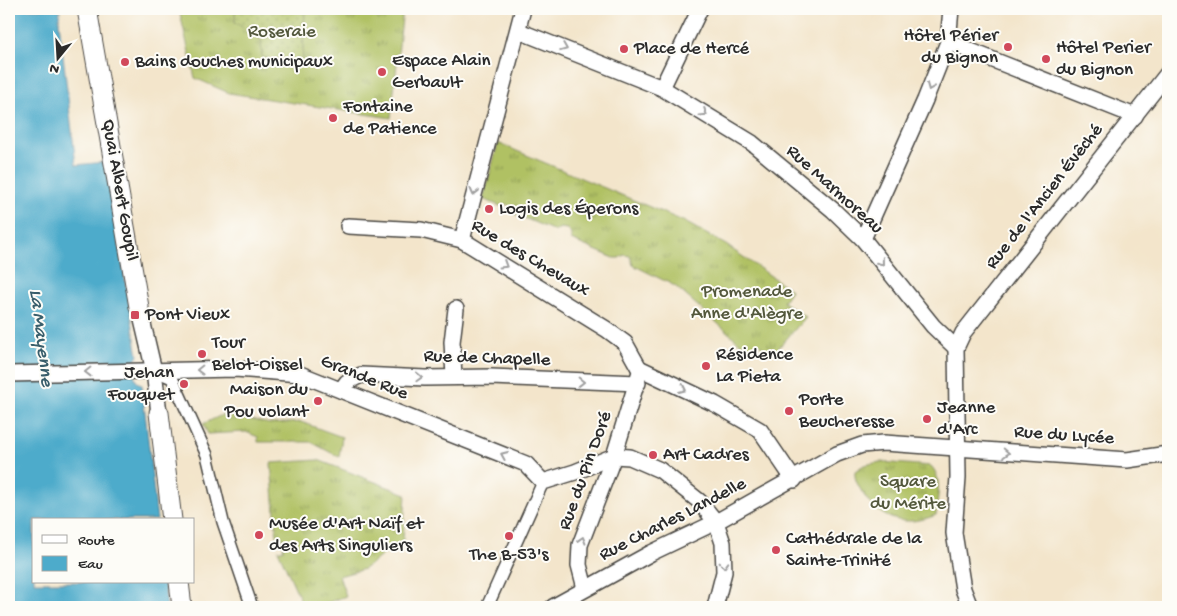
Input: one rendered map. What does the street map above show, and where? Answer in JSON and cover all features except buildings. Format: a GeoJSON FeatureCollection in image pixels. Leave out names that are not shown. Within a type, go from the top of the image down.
{"type":"FeatureCollection","features":[{"type":"Feature","properties":{"kind":"street","name":"Quai Albert Goupil"},"geometry":{"type":"LineString","coordinates":[[87,9],[139,307],[154,371],[159,413]]}},
{"type":"Feature","properties":{"kind":"street"},"geometry":{"type":"LineString","coordinates":[[462,240],[523,9]]}},
{"type":"Feature","properties":{"kind":"street"},"geometry":{"type":"LineString","coordinates":[[519,30],[662,88],[700,9]]}},
{"type":"Feature","properties":{"kind":"street"},"geometry":{"type":"LineString","coordinates":[[862,239],[925,100],[948,42],[951,9]]}},
{"type":"Feature","properties":{"kind":"street"},"geometry":{"type":"LineString","coordinates":[[948,42],[1135,116]]}},
{"type":"Feature","properties":{"kind":"street","name":"Rue de l'Ancien Évêché"},"geometry":{"type":"LineString","coordinates":[[956,348],[963,333],[1168,73]]}},
{"type":"Feature","properties":{"kind":"street","name":"Rue Marmoreau"},"geometry":{"type":"LineString","coordinates":[[662,88],[752,143],[833,210],[862,239],[933,326],[956,348]]}},
{"type":"Feature","properties":{"kind":"street","name":"Rue des Chevaux"},"geometry":{"type":"LineString","coordinates":[[348,226],[421,230],[462,240],[606,329],[625,343],[638,376]]}},
{"type":"Feature","properties":{"kind":"street"},"geometry":{"type":"LineString","coordinates":[[454,376],[452,342],[456,309]]}},
{"type":"Feature","properties":{"kind":"street"},"geometry":{"type":"LineString","coordinates":[[956,348],[958,449],[954,533],[963,589],[970,607]]}},
{"type":"Feature","properties":{"kind":"street","name":"Grande Rue"},"geometry":{"type":"LineString","coordinates":[[154,371],[247,369],[300,374],[526,464],[543,482]]}},
{"type":"Feature","properties":{"kind":"street"},"geometry":{"type":"LineString","coordinates":[[9,374],[154,371],[172,378],[208,455],[223,522],[252,607]]}},
{"type":"Feature","properties":{"kind":"street","name":"Rue de Chapelle"},"geometry":{"type":"LineString","coordinates":[[341,390],[347,382],[361,375],[425,378],[454,376],[638,376]]}},
{"type":"Feature","properties":{"kind":"street"},"geometry":{"type":"LineString","coordinates":[[638,376],[715,404],[760,430],[794,480]]}},
{"type":"Feature","properties":{"kind":"street","name":"Rue du Pin Doré"},"geometry":{"type":"LineString","coordinates":[[585,588],[579,564],[580,545],[614,456],[638,376]]}},
{"type":"Feature","properties":{"kind":"street"},"geometry":{"type":"LineString","coordinates":[[159,413],[172,518]]}},
{"type":"Feature","properties":{"kind":"street","name":"Rue du Lycée"},"geometry":{"type":"LineString","coordinates":[[837,454],[862,445],[884,443],[1127,460],[1168,454]]}},
{"type":"Feature","properties":{"kind":"street","name":"Rue Charles Landelle"},"geometry":{"type":"LineString","coordinates":[[553,607],[651,553],[716,522],[794,480],[837,454]]}},
{"type":"Feature","properties":{"kind":"street"},"geometry":{"type":"LineString","coordinates":[[487,607],[499,584],[543,482],[575,472],[614,456],[630,457],[660,470],[699,501],[716,522],[723,543],[724,572],[715,607]]}},
{"type":"Feature","properties":{"kind":"street"},"geometry":{"type":"LineString","coordinates":[[179,584],[182,607]]}},
{"type":"Feature","properties":{"kind":"green space"},"geometry":{"type":"Polygon","coordinates":[[[179,9],[403,9],[391,118],[229,93],[195,78],[179,9]]]}},
{"type":"Feature","properties":{"kind":"green space","name":"Roseraie"},"geometry":{"type":"Polygon","coordinates":[[[235,9],[305,9],[302,66],[289,66],[262,57],[261,40],[235,22],[235,9]]]}},
{"type":"Feature","properties":{"kind":"green space","name":"Promenade Anne d'Alègre"},"geometry":{"type":"Polygon","coordinates":[[[498,143],[683,221],[726,245],[791,290],[783,302],[806,317],[772,355],[759,344],[747,349],[675,286],[633,265],[630,256],[624,255],[614,258],[571,240],[571,233],[567,229],[560,228],[555,231],[512,213],[511,208],[507,204],[500,206],[483,199],[498,143]]]}},
{"type":"Feature","properties":{"kind":"green space"},"geometry":{"type":"Polygon","coordinates":[[[224,414],[270,424],[301,422],[342,437],[339,457],[311,442],[258,442],[258,437],[246,432],[208,434],[203,424],[224,414]]]}},
{"type":"Feature","properties":{"kind":"green space"},"geometry":{"type":"Polygon","coordinates":[[[318,460],[406,494],[403,540],[364,569],[339,576],[346,596],[316,607],[301,607],[301,601],[278,550],[283,550],[284,538],[277,538],[271,463],[318,460]]]}},
{"type":"Feature","properties":{"kind":"green space","name":"Square du Mérite"},"geometry":{"type":"Polygon","coordinates":[[[880,462],[931,466],[935,471],[938,483],[936,515],[914,521],[903,521],[885,515],[876,509],[859,487],[855,471],[864,465],[880,462]]]}},
{"type":"Feature","properties":{"kind":"water","name":"La Mayenne"},"geometry":{"type":"Polygon","coordinates":[[[9,9],[60,9],[59,22],[76,165],[105,162],[138,356],[132,365],[136,381],[142,385],[157,518],[32,518],[32,584],[164,584],[167,607],[9,607],[9,9]]]}},
{"type":"Feature","properties":{"kind":"place","name":"Hôtel Périer du Bignon"},"geometry":{"type":"Point","coordinates":[1008,47]}},
{"type":"Feature","properties":{"kind":"place","name":"Place de Hercé"},"geometry":{"type":"Point","coordinates":[624,49]}},
{"type":"Feature","properties":{"kind":"place","name":"Hôtel Perier du Bignon"},"geometry":{"type":"Point","coordinates":[1046,59]}},
{"type":"Feature","properties":{"kind":"place","name":"Bains douches municipaux"},"geometry":{"type":"Point","coordinates":[125,62]}},
{"type":"Feature","properties":{"kind":"place","name":"Espace Alain Gerbault"},"geometry":{"type":"Point","coordinates":[382,72]}},
{"type":"Feature","properties":{"kind":"place","name":"Fontaine de Patience"},"geometry":{"type":"Point","coordinates":[333,118]}},
{"type":"Feature","properties":{"kind":"place","name":"Logis des Éperons"},"geometry":{"type":"Point","coordinates":[489,209]}},
{"type":"Feature","properties":{"kind":"place","name":"Pont Vieux"},"geometry":{"type":"Point","coordinates":[135,315]}},
{"type":"Feature","properties":{"kind":"place","name":"Tour Belot-Oissel"},"geometry":{"type":"Point","coordinates":[202,354]}},
{"type":"Feature","properties":{"kind":"place","name":"Résidence La Pieta"},"geometry":{"type":"Point","coordinates":[706,366]}},
{"type":"Feature","properties":{"kind":"place","name":"Jehan Fouquet"},"geometry":{"type":"Point","coordinates":[184,384]}},
{"type":"Feature","properties":{"kind":"place","name":"Maison du Pou volant"},"geometry":{"type":"Point","coordinates":[318,401]}},
{"type":"Feature","properties":{"kind":"place","name":"Porte Beucheresse"},"geometry":{"type":"Point","coordinates":[789,411]}},
{"type":"Feature","properties":{"kind":"place","name":"Jeanne d'Arc"},"geometry":{"type":"Point","coordinates":[927,419]}},
{"type":"Feature","properties":{"kind":"place","name":"Art Cadres"},"geometry":{"type":"Point","coordinates":[653,455]}},
{"type":"Feature","properties":{"kind":"place","name":"Musée d'Art Naïf et des Arts Singuliers"},"geometry":{"type":"Point","coordinates":[259,535]}},
{"type":"Feature","properties":{"kind":"place","name":"The B-53's"},"geometry":{"type":"Point","coordinates":[509,536]}},
{"type":"Feature","properties":{"kind":"place","name":"Cathédrale de la Sainte-Trinité"},"geometry":{"type":"Point","coordinates":[776,550]}}]}
